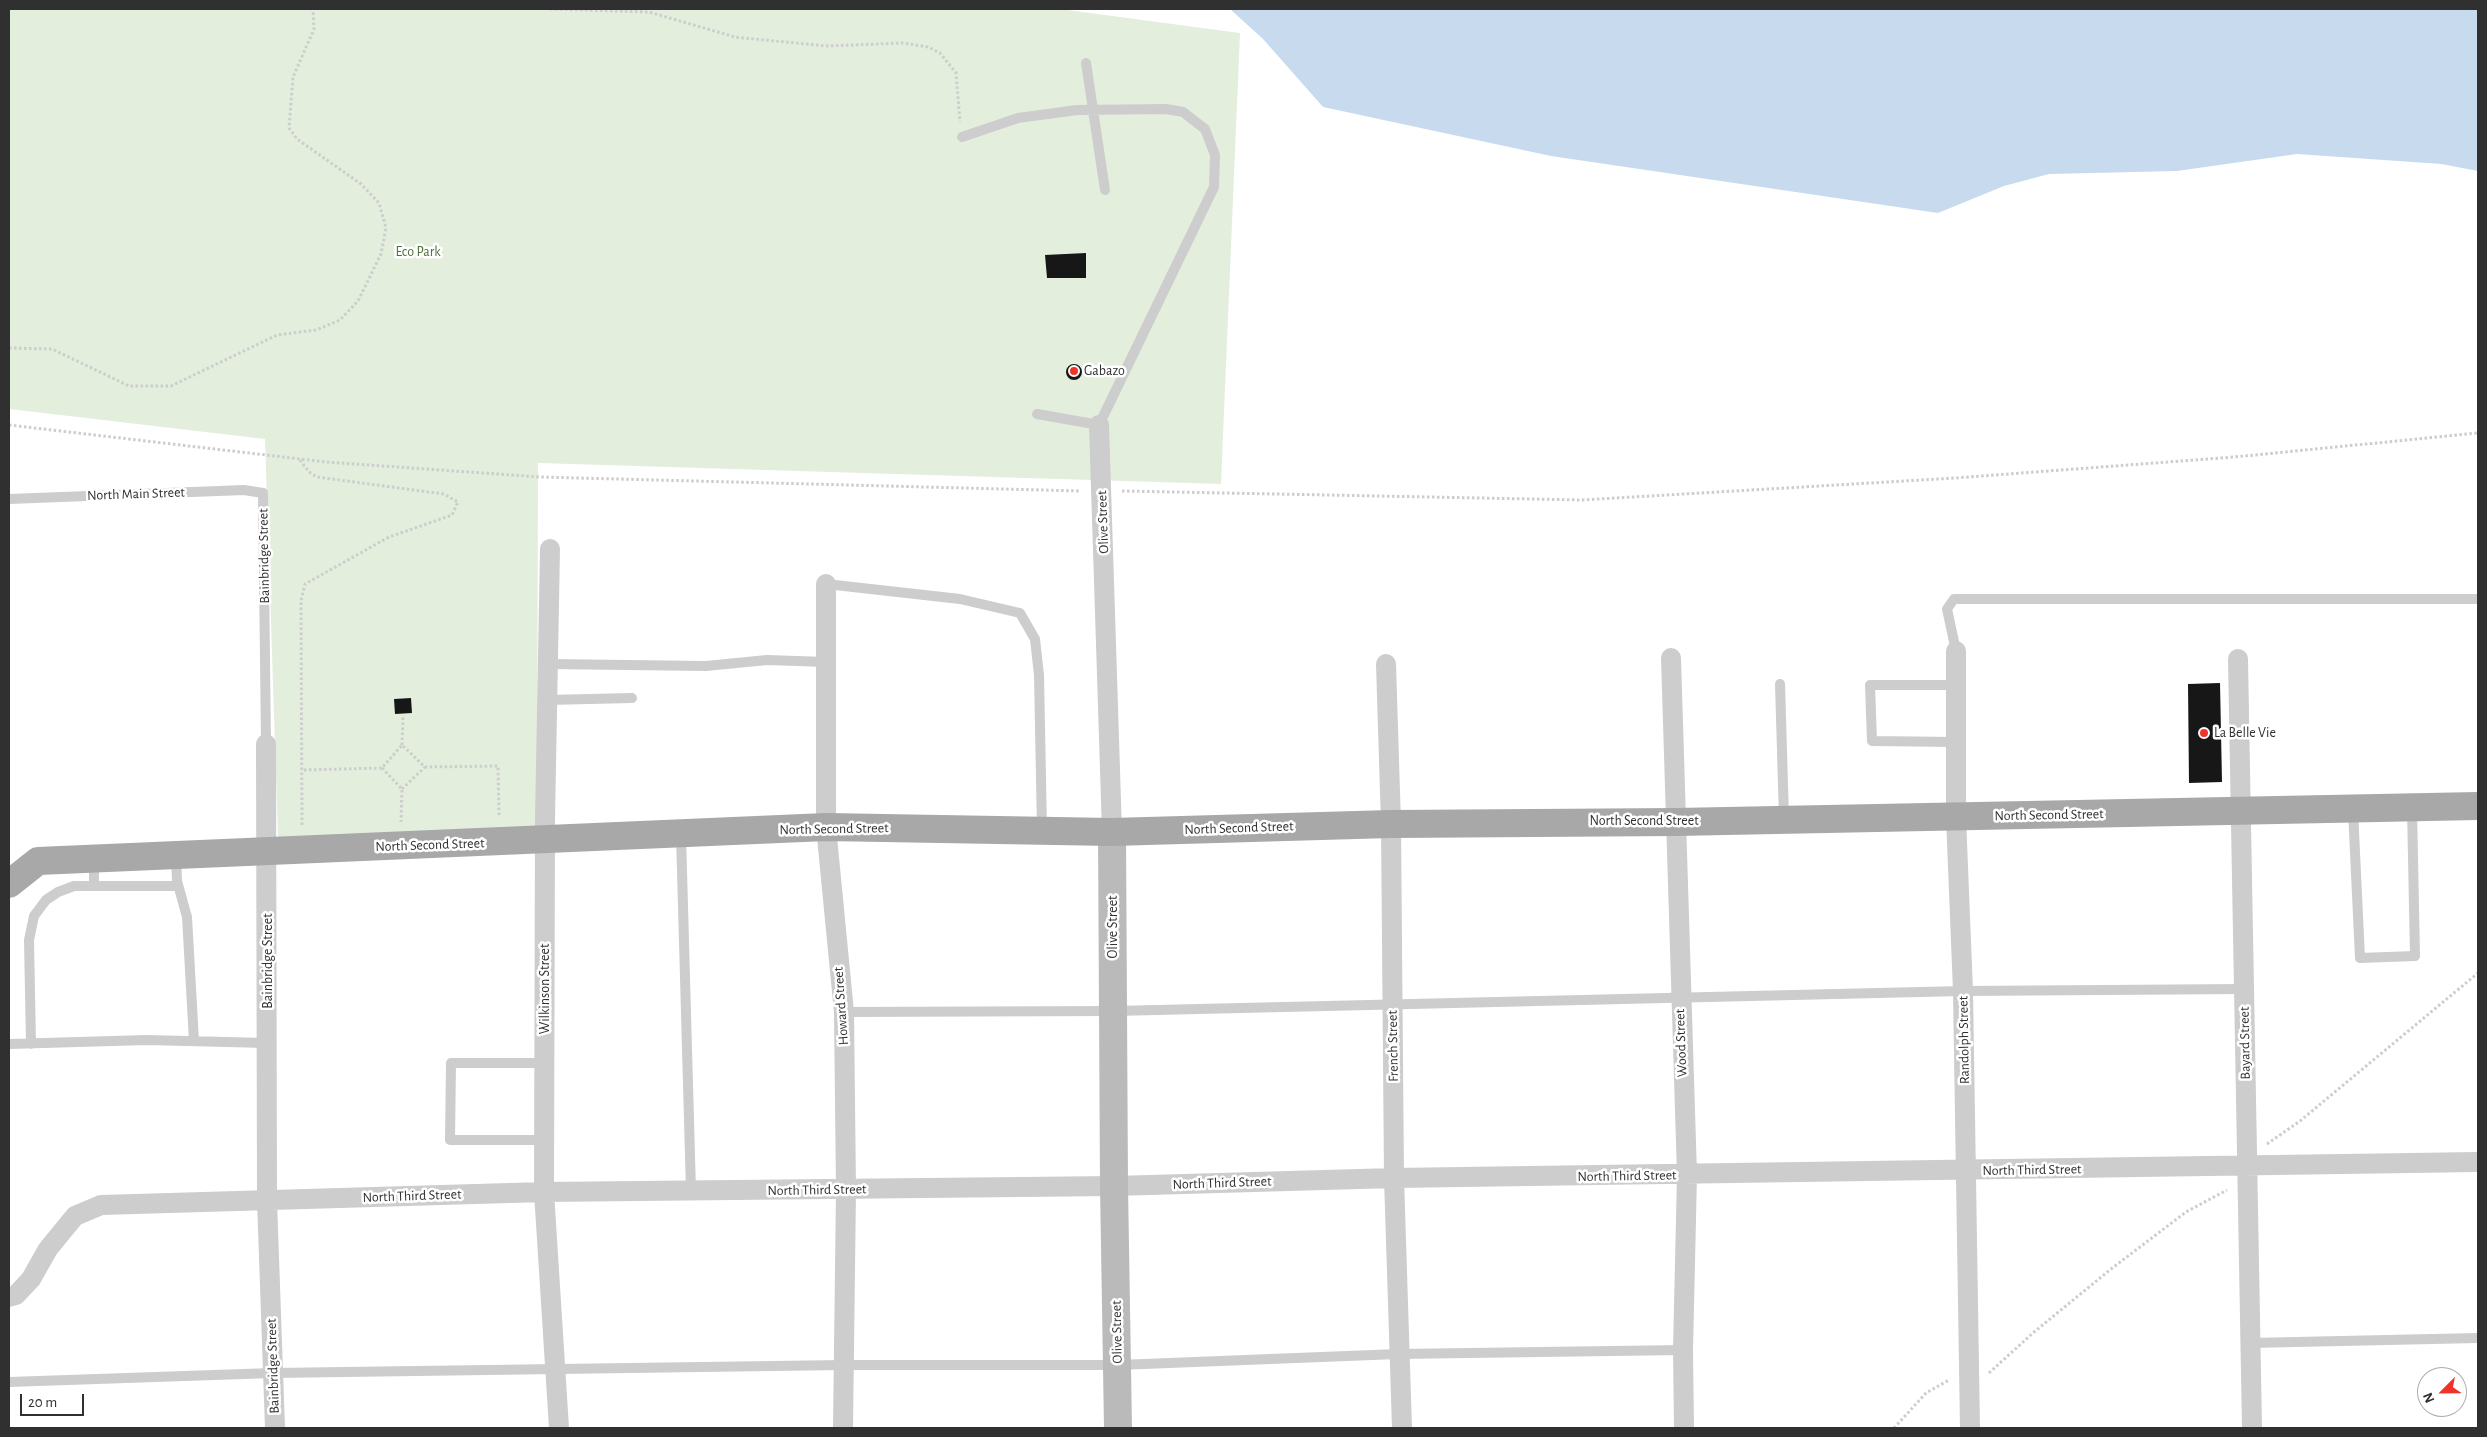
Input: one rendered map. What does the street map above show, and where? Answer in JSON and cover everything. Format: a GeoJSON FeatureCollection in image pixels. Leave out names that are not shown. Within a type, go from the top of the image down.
{"type":"FeatureCollection","features":[{"type":"Feature","properties":{"kind":"main road","name":"North Second Street"},"geometry":{"type":"LineString","coordinates":[[9,884],[38,862],[826,827],[1112,832],[1391,824],[1676,822],[2478,806]]}},
{"type":"Feature","properties":{"kind":"street","name":"Olive Street"},"geometry":{"type":"LineString","coordinates":[[1099,425],[1112,832],[1114,1186],[1118,1428]]}},
{"type":"Feature","properties":{"kind":"street","name":"Wilkinson Street"},"geometry":{"type":"LineString","coordinates":[[550,549],[545,840],[544,1192],[559,1428]]}},
{"type":"Feature","properties":{"kind":"street","name":"Howard Street"},"geometry":{"type":"LineString","coordinates":[[826,584],[826,827],[844,1012],[846,1190],[843,1428]]}},
{"type":"Feature","properties":{"kind":"street","name":"Randolph Street"},"geometry":{"type":"LineString","coordinates":[[1956,651],[1956,817],[1963,991],[1970,1428]]}},
{"type":"Feature","properties":{"kind":"street","name":"Wood Street"},"geometry":{"type":"LineString","coordinates":[[1671,658],[1680,998],[1687,1175],[1683,1350],[1684,1428]]}},
{"type":"Feature","properties":{"kind":"street","name":"Bayard Street"},"geometry":{"type":"LineString","coordinates":[[2238,659],[2252,1428]]}},
{"type":"Feature","properties":{"kind":"street","name":"French Street"},"geometry":{"type":"LineString","coordinates":[[1386,664],[1391,824],[1394,1178],[1398,1354],[1402,1428]]}},
{"type":"Feature","properties":{"kind":"street","name":"Bainbridge Street"},"geometry":{"type":"LineString","coordinates":[[266,744],[268,851],[267,1200],[275,1428]]}},
{"type":"Feature","properties":{"kind":"street","name":"North Third Street"},"geometry":{"type":"LineString","coordinates":[[9,1297],[16,1295],[31,1279],[48,1249],[75,1216],[101,1204],[544,1192],[1114,1186],[1394,1178],[2478,1162]]}},
{"type":"Feature","properties":{"kind":"lane"},"geometry":{"type":"LineString","coordinates":[[1086,63],[1105,190]]}},
{"type":"Feature","properties":{"kind":"lane"},"geometry":{"type":"LineString","coordinates":[[962,137],[1018,118],[1092,109],[1166,109],[1183,112],[1206,130],[1215,155],[1214,187],[1099,425],[1037,414]]}},
{"type":"Feature","properties":{"kind":"lane","name":"North Main Street"},"geometry":{"type":"LineString","coordinates":[[9,498],[244,490],[263,493]]}},
{"type":"Feature","properties":{"kind":"lane","name":"Bainbridge Street"},"geometry":{"type":"LineString","coordinates":[[263,493],[266,744]]}},
{"type":"Feature","properties":{"kind":"lane"},"geometry":{"type":"LineString","coordinates":[[826,584],[960,600],[1020,613],[1035,639],[1039,675],[1042,831]]}},
{"type":"Feature","properties":{"kind":"lane"},"geometry":{"type":"LineString","coordinates":[[1956,651],[1947,609],[1954,599],[2478,600]]}},
{"type":"Feature","properties":{"kind":"lane"},"geometry":{"type":"LineString","coordinates":[[548,664],[706,666],[767,660],[826,662]]}},
{"type":"Feature","properties":{"kind":"lane"},"geometry":{"type":"LineString","coordinates":[[1780,684],[1784,819]]}},
{"type":"Feature","properties":{"kind":"lane"},"geometry":{"type":"LineString","coordinates":[[1956,685],[1870,686],[1872,741],[1956,742]]}},
{"type":"Feature","properties":{"kind":"lane"},"geometry":{"type":"LineString","coordinates":[[547,700],[632,698]]}},
{"type":"Feature","properties":{"kind":"lane"},"geometry":{"type":"LineString","coordinates":[[2353,809],[2360,958],[2415,956],[2412,808]]}},
{"type":"Feature","properties":{"kind":"lane"},"geometry":{"type":"LineString","coordinates":[[681,834],[691,1191]]}},
{"type":"Feature","properties":{"kind":"lane"},"geometry":{"type":"LineString","coordinates":[[176,855],[178,886],[187,917],[194,1041]]}},
{"type":"Feature","properties":{"kind":"lane"},"geometry":{"type":"LineString","coordinates":[[94,859],[94,886]]}},
{"type":"Feature","properties":{"kind":"lane"},"geometry":{"type":"LineString","coordinates":[[31,1044],[29,940],[34,916],[46,900],[58,892],[74,886],[178,886]]}},
{"type":"Feature","properties":{"kind":"lane"},"geometry":{"type":"LineString","coordinates":[[844,1012],[1114,1011],[1963,991],[2244,989]]}},
{"type":"Feature","properties":{"kind":"lane"},"geometry":{"type":"LineString","coordinates":[[9,1044],[194,1041],[267,1043]]}},
{"type":"Feature","properties":{"kind":"lane"},"geometry":{"type":"LineString","coordinates":[[544,1140],[450,1140],[451,1063],[545,1063]]}},
{"type":"Feature","properties":{"kind":"lane"},"geometry":{"type":"LineString","coordinates":[[2250,1343],[2478,1338]]}},
{"type":"Feature","properties":{"kind":"lane"},"geometry":{"type":"LineString","coordinates":[[9,1382],[273,1373],[844,1365],[1118,1365],[1398,1354],[1683,1350]]}},
{"type":"Feature","properties":{"kind":"path"},"geometry":{"type":"LineString","coordinates":[[9,348],[52,349],[129,386],[171,386],[277,334],[316,330],[340,320],[358,301],[381,254],[386,228],[379,203],[361,184],[297,139],[289,128],[292,77],[314,29],[313,9]]}},
{"type":"Feature","properties":{"kind":"path"},"geometry":{"type":"LineString","coordinates":[[550,9],[649,12],[735,37],[825,46],[903,43],[928,48],[940,53],[956,73],[962,137]]}},
{"type":"Feature","properties":{"kind":"path"},"geometry":{"type":"LineString","coordinates":[[9,425],[299,459],[540,477],[1089,491]]}},
{"type":"Feature","properties":{"kind":"path"},"geometry":{"type":"LineString","coordinates":[[1120,491],[1582,500],[1955,478],[2234,457],[2478,433]]}},
{"type":"Feature","properties":{"kind":"path"},"geometry":{"type":"LineString","coordinates":[[299,459],[309,472],[317,477],[444,494],[458,502],[452,515],[389,538],[306,584],[301,601],[304,770],[302,825]]}},
{"type":"Feature","properties":{"kind":"path"},"geometry":{"type":"LineString","coordinates":[[304,770],[382,768],[402,745],[403,717]]}},
{"type":"Feature","properties":{"kind":"path"},"geometry":{"type":"LineString","coordinates":[[402,745],[425,767]]}},
{"type":"Feature","properties":{"kind":"path"},"geometry":{"type":"LineString","coordinates":[[401,822],[402,789],[425,767],[498,766],[499,820]]}},
{"type":"Feature","properties":{"kind":"path"},"geometry":{"type":"LineString","coordinates":[[382,768],[402,789]]}},
{"type":"Feature","properties":{"kind":"path"},"geometry":{"type":"LineString","coordinates":[[2265,1146],[2300,1121],[2478,973]]}},
{"type":"Feature","properties":{"kind":"path"},"geometry":{"type":"LineString","coordinates":[[1985,1376],[1995,1370],[2034,1332],[2126,1258],[2186,1212],[2214,1199],[2228,1188]]}},
{"type":"Feature","properties":{"kind":"path"},"geometry":{"type":"LineString","coordinates":[[1894,1428],[1926,1393],[1936,1386],[1952,1380]]}},
{"type":"Feature","properties":{"kind":"green space","name":"Eco Park"},"geometry":{"type":"Polygon","coordinates":[[[9,9],[1060,9],[1240,33],[1221,484],[538,463],[537,831],[278,837],[265,439],[9,409],[9,9]]]}},
{"type":"Feature","properties":{"kind":"water"},"geometry":{"type":"Polygon","coordinates":[[[1230,9],[2478,9],[2478,171],[2441,164],[2297,154],[2177,171],[2049,174],[2004,186],[1938,213],[1551,156],[1323,107],[1263,39],[1230,9]]]}},
{"type":"Feature","properties":{"kind":"building"},"geometry":{"type":"Polygon","coordinates":[[[1086,253],[1086,278],[1047,278],[1045,255],[1086,253]]]}},
{"type":"Feature","properties":{"kind":"building","name":"Gabazo"},"geometry":{"type":"Polygon","coordinates":[[[1071,364],[1077,364],[1082,369],[1080,378],[1071,380],[1066,375],[1066,369],[1071,364]]]}},
{"type":"Feature","properties":{"kind":"building","name":"La Belle Vie"},"geometry":{"type":"Polygon","coordinates":[[[2220,683],[2222,782],[2189,783],[2188,684],[2220,683]]]}},
{"type":"Feature","properties":{"kind":"building"},"geometry":{"type":"Polygon","coordinates":[[[411,698],[412,713],[395,714],[394,699],[411,698]]]}},
{"type":"Feature","properties":{"kind":"place","name":"Gabazo"},"geometry":{"type":"Point","coordinates":[1074,371]}},
{"type":"Feature","properties":{"kind":"place","name":"La Belle Vie"},"geometry":{"type":"Point","coordinates":[2204,733]}}]}
